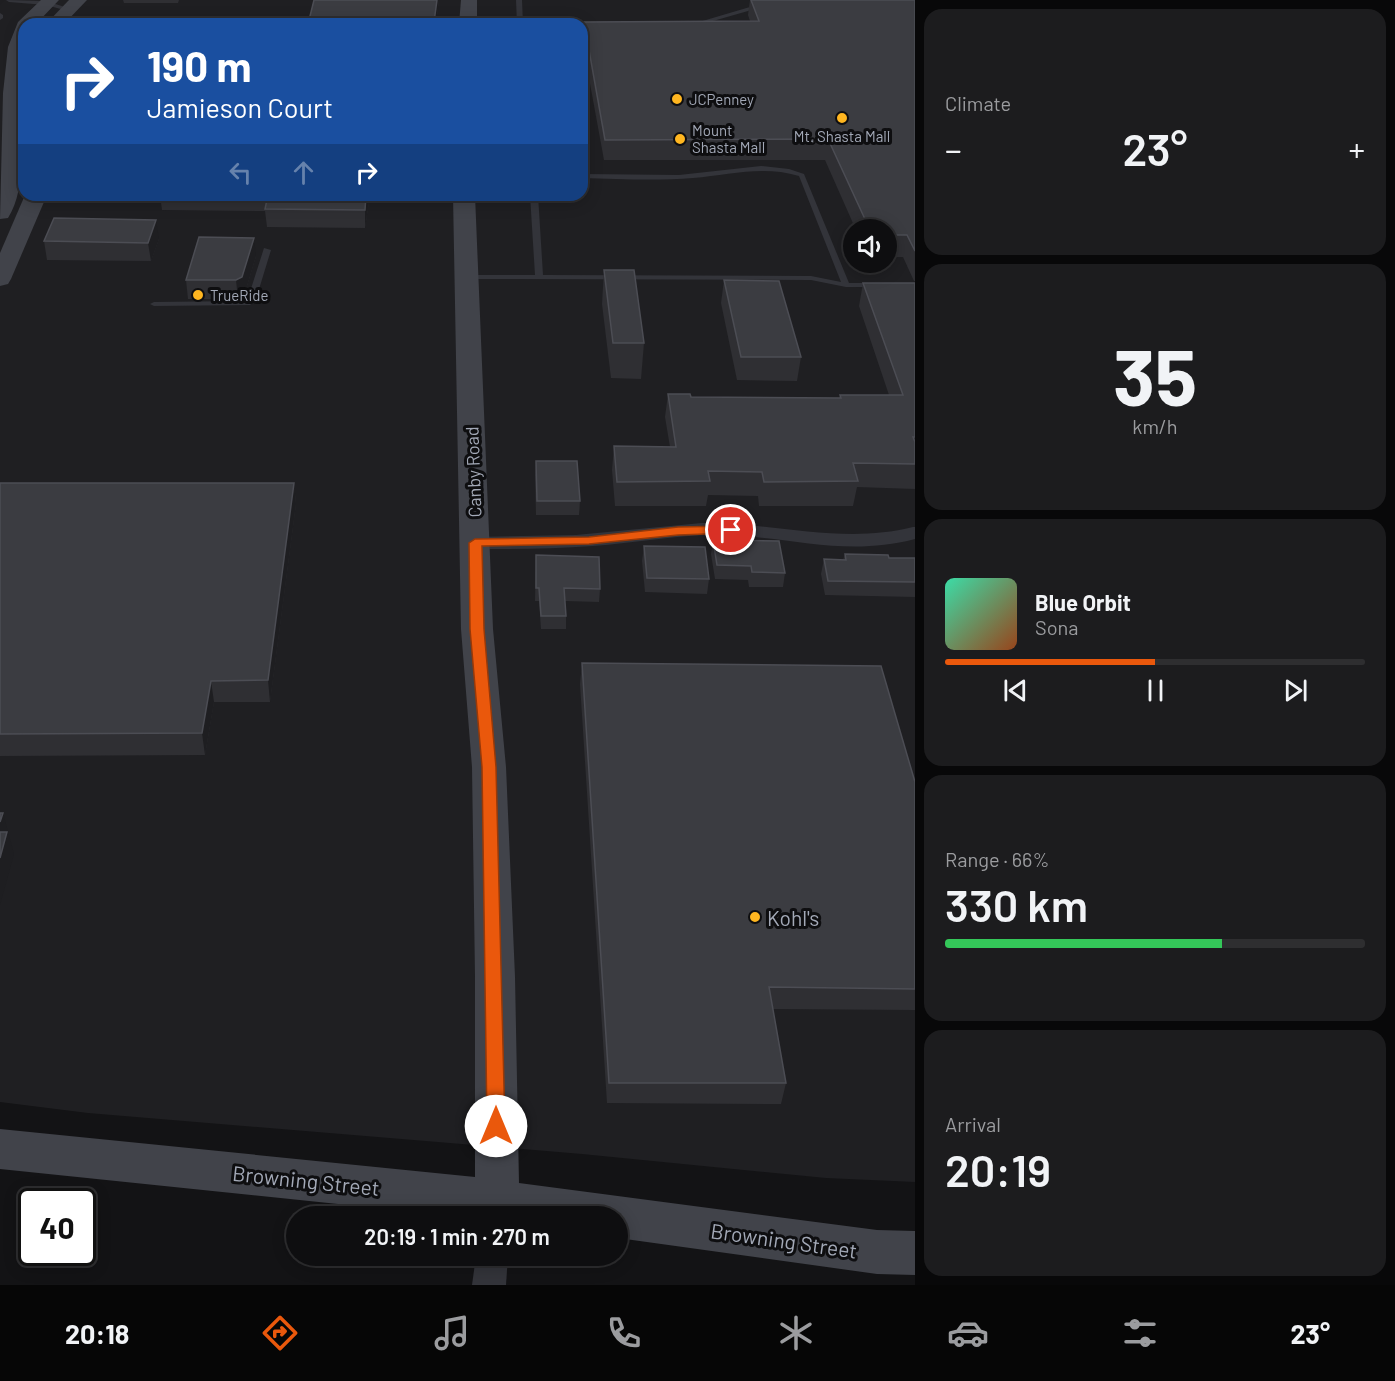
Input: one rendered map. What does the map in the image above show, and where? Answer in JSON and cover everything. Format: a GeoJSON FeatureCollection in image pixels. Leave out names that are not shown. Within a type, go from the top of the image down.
{"type":"FeatureCollection","features":[{"type":"Feature","properties":{"kind":"street"},"geometry":{"type":"LineString","coordinates":[[468,18],[469,0]]}},
{"type":"Feature","properties":{"kind":"street"},"geometry":{"type":"LineString","coordinates":[[32,18],[46,4]]}},
{"type":"Feature","properties":{"kind":"street"},"geometry":{"type":"LineString","coordinates":[[60,18],[73,4]]}},
{"type":"Feature","properties":{"kind":"street"},"geometry":{"type":"LineString","coordinates":[[0,213],[5,201],[9,176],[13,114],[3,82],[6,60],[18,35]]}},
{"type":"Feature","properties":{"kind":"street"},"geometry":{"type":"LineString","coordinates":[[0,279],[33,201]]}},
{"type":"Feature","properties":{"kind":"street","name":"Canby Road"},"geometry":{"type":"LineString","coordinates":[[464,201],[477,629],[489,767],[495,976],[496,1206]]}},
{"type":"Feature","properties":{"kind":"street"},"geometry":{"type":"LineString","coordinates":[[475,543],[589,540],[694,530],[745,530],[850,541],[887,540],[913,533]]}},
{"type":"Feature","properties":{"kind":"street","name":"Browning Street"},"geometry":{"type":"LineString","coordinates":[[0,1149],[471,1206]]}},
{"type":"Feature","properties":{"kind":"street","name":"Browning Street"},"geometry":{"type":"LineString","coordinates":[[628,1218],[877,1252],[915,1253]]}},
{"type":"Feature","properties":{"kind":"street"},"geometry":{"type":"LineString","coordinates":[[489,1285],[491,1266]]}},
{"type":"Feature","properties":{"kind":"lane"},"geometry":{"type":"LineString","coordinates":[[9,0],[46,4]]}},
{"type":"Feature","properties":{"kind":"lane"},"geometry":{"type":"LineString","coordinates":[[519,0],[520,18]]}},
{"type":"Feature","properties":{"kind":"lane"},"geometry":{"type":"LineString","coordinates":[[0,6],[73,4]]}},
{"type":"Feature","properties":{"kind":"lane"},"geometry":{"type":"LineString","coordinates":[[682,28],[753,7],[769,5]]}},
{"type":"Feature","properties":{"kind":"lane"},"geometry":{"type":"LineString","coordinates":[[588,176],[694,176],[753,169],[783,170],[802,175],[846,285]]}},
{"type":"Feature","properties":{"kind":"lane"},"geometry":{"type":"LineString","coordinates":[[534,201],[539,278]]}},
{"type":"Feature","properties":{"kind":"lane"},"geometry":{"type":"LineString","coordinates":[[154,304],[247,303],[252,299],[267,250]]}},
{"type":"Feature","properties":{"kind":"lane"},"geometry":{"type":"LineString","coordinates":[[468,277],[811,278],[846,285],[883,285]]}},
{"type":"Feature","properties":{"kind":"shaded area"},"geometry":{"type":"Polygon","coordinates":[[[0,0],[915,0],[915,1182],[826,1178],[582,1154],[88,1113],[0,1102],[0,0]]]}},
{"type":"Feature","properties":{"kind":"building"},"geometry":{"type":"Polygon","coordinates":[[[314,0],[437,0],[435,18],[310,18],[314,0]]]}},
{"type":"Feature","properties":{"kind":"building","name":"Mount Shasta Mall"},"geometry":{"type":"Polygon","coordinates":[[[751,0],[915,0],[915,251],[907,235],[897,235],[897,219],[865,219],[828,139],[605,140],[588,44],[588,22],[759,21],[751,0]]]}},
{"type":"Feature","properties":{"kind":"building"},"geometry":{"type":"Polygon","coordinates":[[[267,201],[366,201],[365,210],[265,209],[267,201]]]}},
{"type":"Feature","properties":{"kind":"building"},"geometry":{"type":"Polygon","coordinates":[[[54,218],[156,220],[148,243],[44,241],[54,218]]]}},
{"type":"Feature","properties":{"kind":"building"},"geometry":{"type":"Polygon","coordinates":[[[199,237],[254,238],[242,277],[236,280],[186,280],[199,237]]]}},
{"type":"Feature","properties":{"kind":"building"},"geometry":{"type":"Polygon","coordinates":[[[604,270],[634,270],[644,343],[613,343],[604,270]]]}},
{"type":"Feature","properties":{"kind":"building"},"geometry":{"type":"Polygon","coordinates":[[[724,280],[779,281],[801,357],[741,357],[724,280]]]}},
{"type":"Feature","properties":{"kind":"building"},"geometry":{"type":"Polygon","coordinates":[[[863,283],[915,283],[915,437],[913,437],[915,464],[853,463],[858,481],[764,482],[762,472],[708,471],[710,481],[617,482],[614,446],[676,447],[668,394],[690,394],[691,397],[841,398],[840,395],[903,395],[863,283]]]}},
{"type":"Feature","properties":{"kind":"building"},"geometry":{"type":"Polygon","coordinates":[[[536,461],[577,461],[580,501],[537,501],[536,461]]]}},
{"type":"Feature","properties":{"kind":"building"},"geometry":{"type":"Polygon","coordinates":[[[0,483],[294,483],[268,680],[211,681],[202,733],[0,734],[0,483]]]}},
{"type":"Feature","properties":{"kind":"building"},"geometry":{"type":"Polygon","coordinates":[[[713,540],[779,541],[785,573],[752,572],[751,566],[717,565],[713,540]]]}},
{"type":"Feature","properties":{"kind":"building"},"geometry":{"type":"Polygon","coordinates":[[[644,546],[705,547],[709,579],[647,578],[644,546]]]}},
{"type":"Feature","properties":{"kind":"building"},"geometry":{"type":"Polygon","coordinates":[[[845,554],[915,558],[915,582],[828,581],[824,559],[846,560],[845,554]]]}},
{"type":"Feature","properties":{"kind":"building"},"geometry":{"type":"Polygon","coordinates":[[[536,555],[599,557],[600,589],[564,588],[566,616],[541,616],[539,588],[536,588],[536,555]]]}},
{"type":"Feature","properties":{"kind":"building","name":"Kohl's"},"geometry":{"type":"Polygon","coordinates":[[[582,663],[881,666],[915,782],[915,989],[769,987],[786,1083],[609,1083],[582,663]]]}},
{"type":"Feature","properties":{"kind":"building"},"geometry":{"type":"Polygon","coordinates":[[[0,832],[7,832],[0,858],[0,832]]]}},
{"type":"Feature","properties":{"kind":"place","name":"JCPenney"},"geometry":{"type":"Point","coordinates":[677,99]}},
{"type":"Feature","properties":{"kind":"place","name":"Mt. Shasta Mall"},"geometry":{"type":"Point","coordinates":[842,118]}},
{"type":"Feature","properties":{"kind":"place","name":"Mount Shasta Mall"},"geometry":{"type":"Point","coordinates":[680,139]}},
{"type":"Feature","properties":{"kind":"place","name":"TrueRide"},"geometry":{"type":"Point","coordinates":[198,295]}},
{"type":"Feature","properties":{"kind":"place","name":"Kohl's"},"geometry":{"type":"Point","coordinates":[755,917]}},
{"type":"Feature","properties":{"kind":"route"},"geometry":{"type":"LineString","coordinates":[[496,1126],[495,976],[489,767],[486,710],[477,629],[475,543],[589,540],[678,531],[731,530]]}}]}
